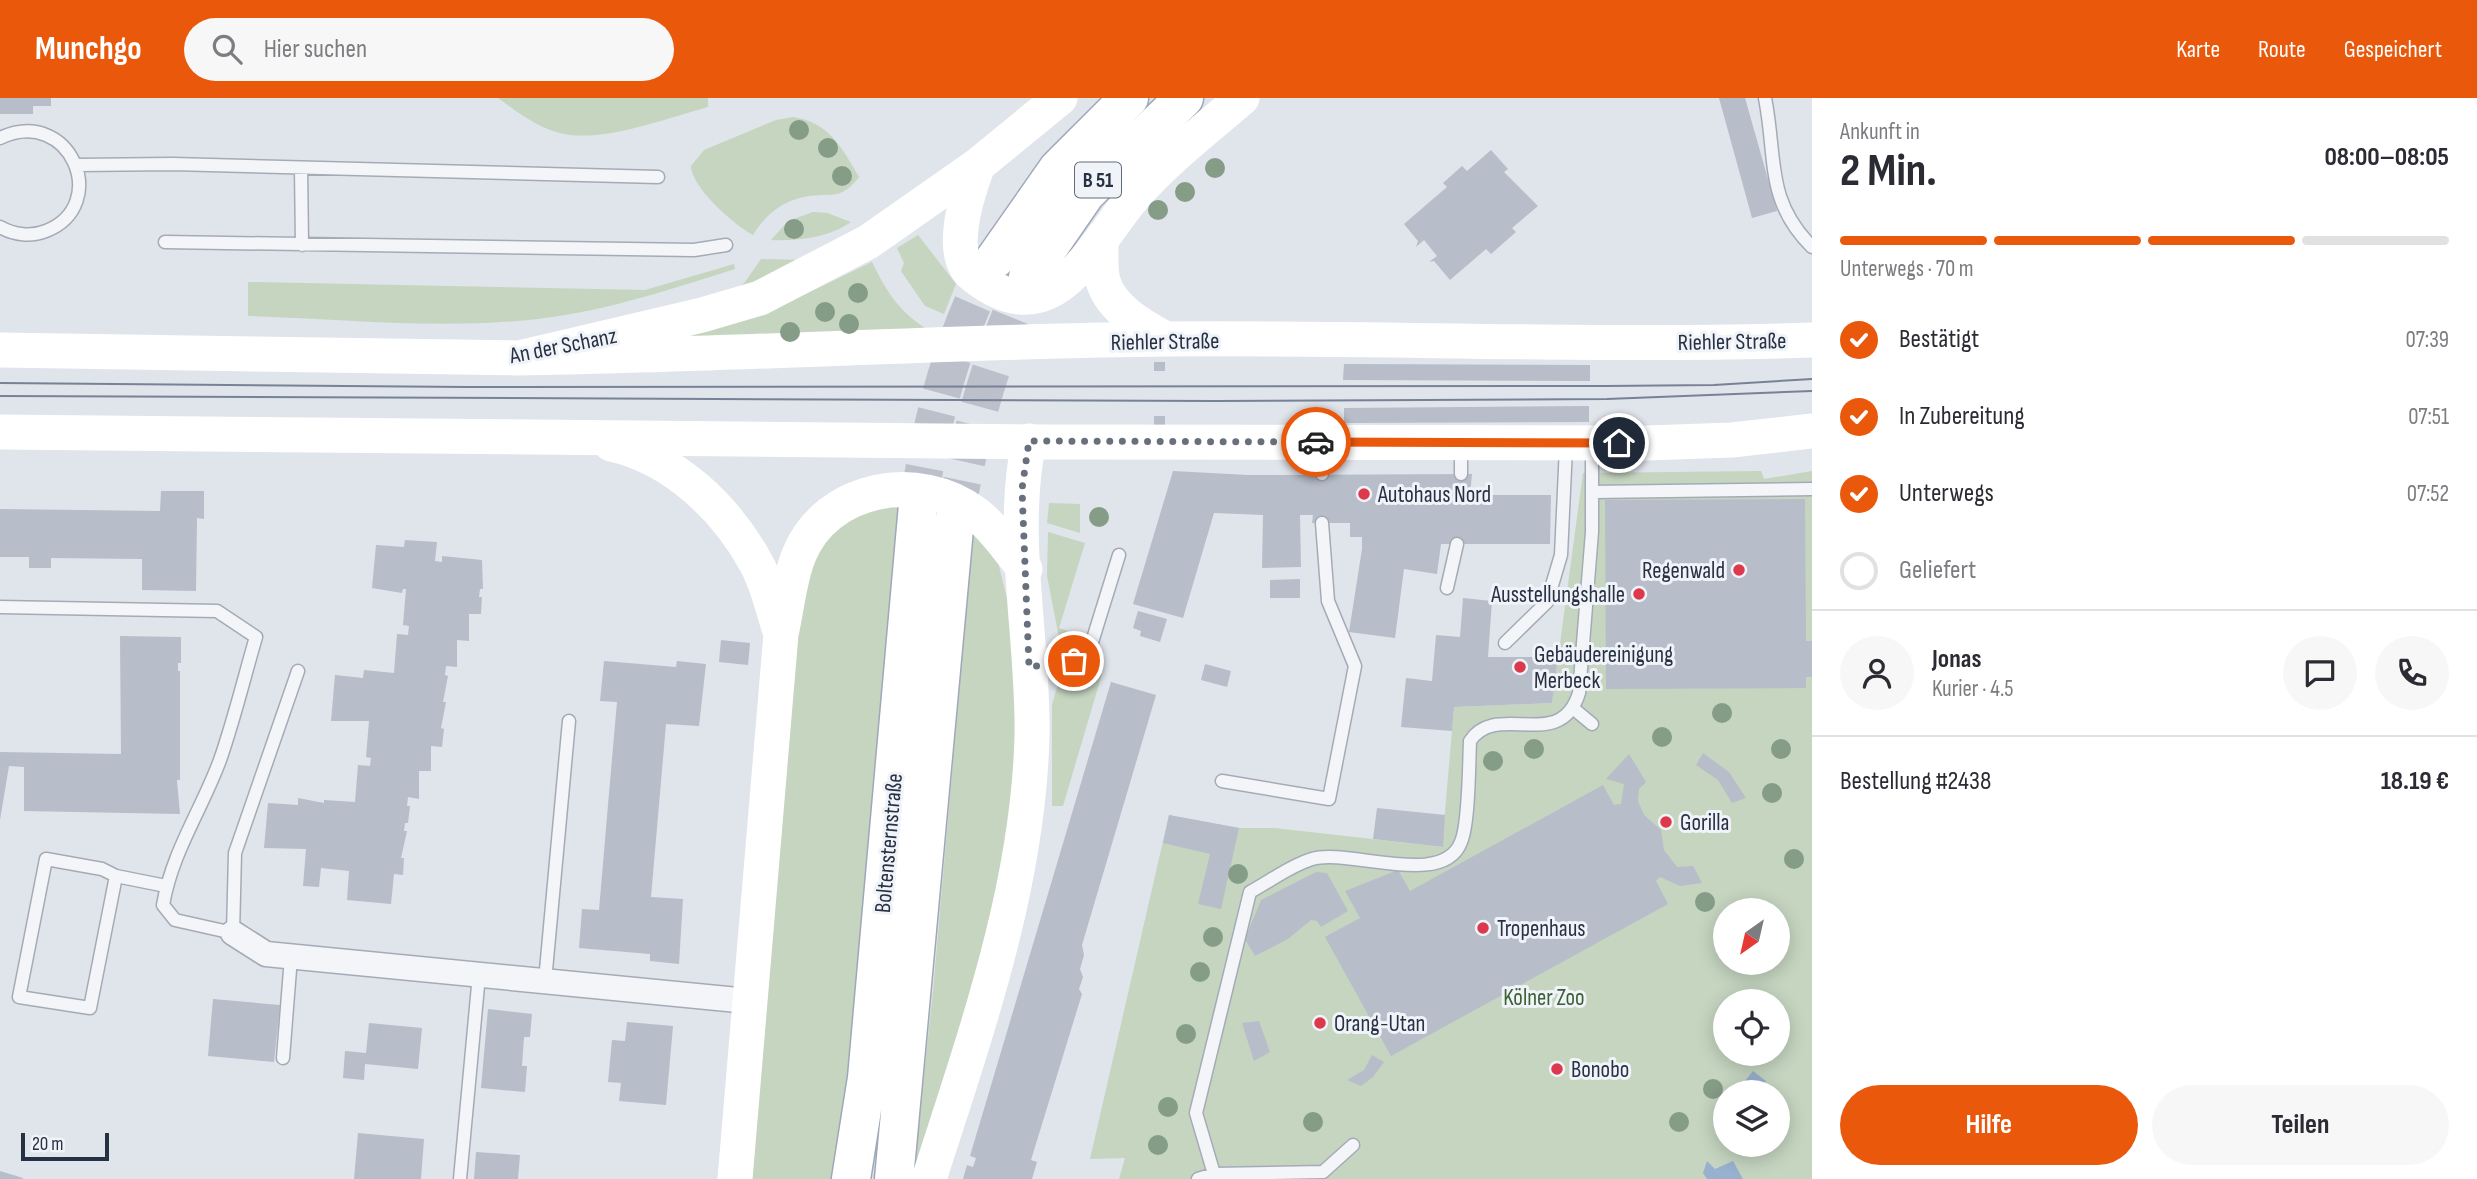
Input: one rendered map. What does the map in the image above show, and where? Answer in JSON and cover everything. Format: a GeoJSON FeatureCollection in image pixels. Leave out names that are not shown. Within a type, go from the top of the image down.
{"type":"FeatureCollection","features":[{"type":"Feature","properties":{"kind":"main road","name":"An der Schanz"},"geometry":{"type":"LineString","coordinates":[[0,350],[519,358],[702,315],[760,298],[868,242],[978,166],[1059,98]]}},
{"type":"Feature","properties":{"kind":"main road","name":"B 51"},"geometry":{"type":"LineString","coordinates":[[1129,98],[1058,169],[1011,268],[1184,98]]}},
{"type":"Feature","properties":{"kind":"main road"},"geometry":{"type":"LineString","coordinates":[[978,166],[966,196],[961,251],[970,273],[987,286],[1008,295],[1033,296],[1059,288],[1080,270],[1134,196],[1169,160],[1242,98]]}},
{"type":"Feature","properties":{"kind":"main road"},"geometry":{"type":"LineString","coordinates":[[1101,243],[1103,282],[1117,304],[1137,324],[1166,339]]}},
{"type":"Feature","properties":{"kind":"main road","name":"Riehler Straße"},"geometry":{"type":"LineString","coordinates":[[519,358],[723,355],[1166,339],[1562,343],[1812,340]]}},
{"type":"Feature","properties":{"kind":"main road"},"geometry":{"type":"LineString","coordinates":[[0,432],[1029,441],[1322,458],[1461,458],[1579,442],[1732,440],[1812,431]]}},
{"type":"Feature","properties":{"kind":"main road"},"geometry":{"type":"LineString","coordinates":[[577,437],[620,446],[693,483],[713,504],[757,564],[781,634]]}},
{"type":"Feature","properties":{"kind":"main road"},"geometry":{"type":"LineString","coordinates":[[929,1179],[994,972],[1014,885],[1029,798],[1032,735],[1022,489],[1029,441]]}},
{"type":"Feature","properties":{"kind":"main road"},"geometry":{"type":"LineString","coordinates":[[735,1179],[781,634],[799,555],[816,527],[845,504],[878,491],[911,488],[946,495],[977,514],[1025,569]]}},
{"type":"Feature","properties":{"kind":"main road","name":"Boltensternstraße"},"geometry":{"type":"LineString","coordinates":[[851,1179],[867,1077],[918,505]]}},
{"type":"Feature","properties":{"kind":"main road","name":"Boltensternstraße"},"geometry":{"type":"LineString","coordinates":[[894,1179],[955,518]]}},
{"type":"Feature","properties":{"kind":"street"},"geometry":{"type":"LineString","coordinates":[[233,933],[266,954],[748,1001]]}},
{"type":"Feature","properties":{"kind":"lane"},"geometry":{"type":"LineString","coordinates":[[1765,98],[1779,201],[1793,229],[1812,247]]}},
{"type":"Feature","properties":{"kind":"lane"},"geometry":{"type":"LineString","coordinates":[[0,138],[13,132],[31,130],[48,134],[63,144],[76,164],[79,190],[75,203],[54,228],[38,234],[20,234],[0,227]]}},
{"type":"Feature","properties":{"kind":"lane"},"geometry":{"type":"LineString","coordinates":[[76,164],[173,164],[658,177]]}},
{"type":"Feature","properties":{"kind":"lane"},"geometry":{"type":"LineString","coordinates":[[301,168],[302,245]]}},
{"type":"Feature","properties":{"kind":"lane"},"geometry":{"type":"LineString","coordinates":[[165,242],[694,250],[726,245]]}},
{"type":"Feature","properties":{"kind":"lane"},"geometry":{"type":"LineString","coordinates":[[1214,1174],[1196,1113],[1250,892],[1313,858],[1440,863],[1454,855],[1462,840],[1470,741],[1477,731],[1489,726],[1555,723],[1567,717],[1574,709],[1580,679],[1592,492],[1579,442]]}},
{"type":"Feature","properties":{"kind":"lane"},"geometry":{"type":"LineString","coordinates":[[1505,643],[1547,602],[1561,555],[1579,442]]}},
{"type":"Feature","properties":{"kind":"lane"},"geometry":{"type":"LineString","coordinates":[[1592,492],[1812,489]]}},
{"type":"Feature","properties":{"kind":"lane"},"geometry":{"type":"LineString","coordinates":[[1222,781],[1329,799],[1355,666],[1328,601],[1322,523]]}},
{"type":"Feature","properties":{"kind":"lane"},"geometry":{"type":"LineString","coordinates":[[1447,588],[1457,544]]}},
{"type":"Feature","properties":{"kind":"lane"},"geometry":{"type":"LineString","coordinates":[[1029,667],[1058,665],[1088,655],[1119,555]]}},
{"type":"Feature","properties":{"kind":"lane"},"geometry":{"type":"LineString","coordinates":[[0,607],[216,611],[256,637],[220,760],[178,853],[166,886],[163,905],[175,920],[233,933],[235,853],[299,671]]}},
{"type":"Feature","properties":{"kind":"lane"},"geometry":{"type":"LineString","coordinates":[[1574,709],[1592,724]]}},
{"type":"Feature","properties":{"kind":"lane"},"geometry":{"type":"LineString","coordinates":[[545,981],[569,721]]}},
{"type":"Feature","properties":{"kind":"lane"},"geometry":{"type":"LineString","coordinates":[[116,876],[90,1008],[19,996],[46,859],[103,869],[116,876],[166,886]]}},
{"type":"Feature","properties":{"kind":"lane"},"geometry":{"type":"LineString","coordinates":[[283,1058],[291,957]]}},
{"type":"Feature","properties":{"kind":"lane"},"geometry":{"type":"LineString","coordinates":[[460,1179],[479,975]]}},
{"type":"Feature","properties":{"kind":"lane"},"geometry":{"type":"LineString","coordinates":[[1199,1179],[1214,1174],[1325,1176],[1353,1145]]}},
{"type":"Feature","properties":{"kind":"green space"},"geometry":{"type":"Polygon","coordinates":[[[498,98],[708,98],[708,107],[636,128],[581,136],[546,128],[498,98]]]}},
{"type":"Feature","properties":{"kind":"green space"},"geometry":{"type":"Polygon","coordinates":[[[793,117],[816,124],[833,138],[859,177],[845,191],[800,198],[779,207],[762,222],[753,235],[735,223],[706,194],[693,175],[691,166],[704,150],[776,120],[793,117]]]}},
{"type":"Feature","properties":{"kind":"green space"},"geometry":{"type":"Polygon","coordinates":[[[813,212],[827,213],[851,222],[833,232],[812,237],[771,240],[788,221],[813,212]]]}},
{"type":"Feature","properties":{"kind":"green space"},"geometry":{"type":"Polygon","coordinates":[[[918,235],[956,284],[944,314],[925,306],[901,271],[904,263],[897,248],[918,235]]]}},
{"type":"Feature","properties":{"kind":"green space"},"geometry":{"type":"Polygon","coordinates":[[[761,259],[802,260],[731,294],[745,282],[761,259]]]}},
{"type":"Feature","properties":{"kind":"green space"},"geometry":{"type":"Polygon","coordinates":[[[872,262],[884,285],[905,312],[936,335],[691,341],[691,336],[791,301],[872,262]]]}},
{"type":"Feature","properties":{"kind":"green space"},"geometry":{"type":"Polygon","coordinates":[[[734,264],[735,269],[633,300],[531,320],[451,324],[248,316],[248,282],[645,290],[734,264]]]}},
{"type":"Feature","properties":{"kind":"green space","name":"Kölner Zoo"},"geometry":{"type":"Polygon","coordinates":[[[1761,471],[1764,479],[1812,471],[1812,1179],[1119,1179],[1125,1158],[1090,1159],[1169,815],[1239,828],[1275,828],[1442,847],[1454,707],[1552,703],[1583,473],[1761,471]]]}},
{"type":"Feature","properties":{"kind":"green space"},"geometry":{"type":"Polygon","coordinates":[[[1049,503],[1080,504],[1080,533],[1047,523],[1049,503]]]}},
{"type":"Feature","properties":{"kind":"green space"},"geometry":{"type":"Polygon","coordinates":[[[900,504],[848,1075],[834,1179],[751,1179],[800,599],[815,559],[829,536],[839,526],[865,508],[900,504]]]}},
{"type":"Feature","properties":{"kind":"green space"},"geometry":{"type":"Polygon","coordinates":[[[1048,532],[1085,543],[1059,628],[1080,635],[1071,651],[1062,653],[1047,576],[1048,532]]]}},
{"type":"Feature","properties":{"kind":"green space"},"geometry":{"type":"Polygon","coordinates":[[[973,533],[997,558],[1012,619],[1019,703],[1006,880],[920,1179],[914,1166],[933,991],[973,533]]]}},
{"type":"Feature","properties":{"kind":"green space"},"geometry":{"type":"Polygon","coordinates":[[[1083,670],[1098,670],[1102,674],[1063,806],[1052,806],[1052,705],[1060,677],[1083,670]]]}},
{"type":"Feature","properties":{"kind":"water"},"geometry":{"type":"Polygon","coordinates":[[[1753,1071],[1765,1080],[1746,1080],[1753,1071]]]}},
{"type":"Feature","properties":{"kind":"water"},"geometry":{"type":"Polygon","coordinates":[[[1707,1161],[1715,1169],[1733,1161],[1743,1179],[1707,1179],[1703,1173],[1707,1161]]]}},
{"type":"Feature","properties":{"kind":"building"},"geometry":{"type":"Polygon","coordinates":[[[0,98],[51,98],[51,106],[33,106],[33,114],[0,114],[0,98]]]}},
{"type":"Feature","properties":{"kind":"building"},"geometry":{"type":"Polygon","coordinates":[[[1719,98],[1745,98],[1777,211],[1752,218],[1719,98]]]}},
{"type":"Feature","properties":{"kind":"building"},"geometry":{"type":"Polygon","coordinates":[[[1491,150],[1508,169],[1504,172],[1538,206],[1512,228],[1516,232],[1491,254],[1486,249],[1450,280],[1434,261],[1429,262],[1437,256],[1424,240],[1416,247],[1418,241],[1404,224],[1447,187],[1443,183],[1462,166],[1467,171],[1491,150]]]}},
{"type":"Feature","properties":{"kind":"building"},"geometry":{"type":"Polygon","coordinates":[[[1154,362],[1165,362],[1165,371],[1154,371],[1154,362]]]}},
{"type":"Feature","properties":{"kind":"building"},"geometry":{"type":"Polygon","coordinates":[[[1344,364],[1590,365],[1590,381],[1343,380],[1344,364]]]}},
{"type":"Feature","properties":{"kind":"building"},"geometry":{"type":"Polygon","coordinates":[[[1589,406],[1589,422],[1344,423],[1344,408],[1589,406]]]}},
{"type":"Feature","properties":{"kind":"building"},"geometry":{"type":"Polygon","coordinates":[[[1154,416],[1165,416],[1165,425],[1154,425],[1154,416]]]}},
{"type":"Feature","properties":{"kind":"building"},"geometry":{"type":"Polygon","coordinates":[[[1173,471],[1248,475],[1472,474],[1470,495],[1551,495],[1550,544],[1441,544],[1437,574],[1404,569],[1395,638],[1349,632],[1362,549],[1362,537],[1350,537],[1350,523],[1312,523],[1313,515],[1300,515],[1301,567],[1262,568],[1263,515],[1214,513],[1183,618],[1133,604],[1173,471]]]}},
{"type":"Feature","properties":{"kind":"building"},"geometry":{"type":"Polygon","coordinates":[[[161,491],[204,491],[204,519],[197,518],[196,591],[142,590],[142,559],[51,558],[51,568],[29,568],[29,557],[0,557],[0,509],[160,511],[161,491]]]}},
{"type":"Feature","properties":{"kind":"building","name":"Regenwald"},"geometry":{"type":"Polygon","coordinates":[[[1805,499],[1806,641],[1812,641],[1812,677],[1806,677],[1806,688],[1606,689],[1605,500],[1805,499]]]}},
{"type":"Feature","properties":{"kind":"building"},"geometry":{"type":"Polygon","coordinates":[[[405,540],[437,542],[435,561],[442,562],[442,556],[482,560],[483,589],[480,589],[479,597],[482,597],[481,614],[469,614],[469,641],[457,640],[457,667],[446,666],[445,675],[448,676],[443,702],[446,702],[441,728],[444,729],[442,747],[431,746],[431,771],[419,771],[419,799],[408,797],[407,806],[410,806],[401,858],[404,858],[403,875],[394,874],[391,904],[347,900],[349,871],[321,868],[319,887],[303,886],[306,849],[264,848],[268,803],[298,805],[298,798],[324,803],[324,800],[355,802],[358,765],[370,766],[371,758],[366,757],[369,721],[331,721],[335,675],[363,678],[364,670],[394,673],[397,634],[408,635],[409,626],[403,625],[406,589],[403,589],[402,593],[372,588],[376,545],[404,547],[405,540]]]}},
{"type":"Feature","properties":{"kind":"building"},"geometry":{"type":"Polygon","coordinates":[[[1300,579],[1300,598],[1270,598],[1270,580],[1300,579]]]}},
{"type":"Feature","properties":{"kind":"building"},"geometry":{"type":"Polygon","coordinates":[[[1463,598],[1492,601],[1488,657],[1558,657],[1552,703],[1454,707],[1452,731],[1401,727],[1406,678],[1432,681],[1436,635],[1460,637],[1463,598]]]}},
{"type":"Feature","properties":{"kind":"building"},"geometry":{"type":"Polygon","coordinates":[[[1138,611],[1167,619],[1160,642],[1140,636],[1141,631],[1133,628],[1138,611]]]}},
{"type":"Feature","properties":{"kind":"building"},"geometry":{"type":"Polygon","coordinates":[[[120,636],[181,637],[181,663],[178,663],[180,780],[177,780],[180,814],[24,811],[24,767],[9,766],[0,820],[0,752],[121,754],[120,636]]]}},
{"type":"Feature","properties":{"kind":"building"},"geometry":{"type":"Polygon","coordinates":[[[721,640],[750,643],[748,665],[719,662],[721,640]]]}},
{"type":"Feature","properties":{"kind":"building"},"geometry":{"type":"Polygon","coordinates":[[[604,661],[676,667],[677,661],[706,664],[699,726],[666,724],[651,897],[683,899],[679,964],[650,961],[650,954],[579,948],[582,909],[599,910],[617,702],[600,701],[604,661]]]}},
{"type":"Feature","properties":{"kind":"building"},"geometry":{"type":"Polygon","coordinates":[[[1205,664],[1231,671],[1227,687],[1201,680],[1205,664]]]}},
{"type":"Feature","properties":{"kind":"building"},"geometry":{"type":"Polygon","coordinates":[[[1111,682],[1156,695],[1082,945],[1084,955],[1080,969],[1083,977],[1079,989],[1082,994],[1031,1160],[1037,1162],[1032,1179],[963,1179],[967,1165],[973,1167],[976,1158],[970,1156],[1111,682]]]}},
{"type":"Feature","properties":{"kind":"building"},"geometry":{"type":"Polygon","coordinates":[[[1703,753],[1729,772],[1746,798],[1732,803],[1718,780],[1696,765],[1703,753]]]}},
{"type":"Feature","properties":{"kind":"building","name":"Tropenhaus"},"geometry":{"type":"Polygon","coordinates":[[[1629,754],[1646,782],[1639,789],[1638,801],[1644,815],[1661,830],[1664,850],[1677,867],[1693,866],[1702,883],[1680,886],[1660,877],[1656,881],[1668,904],[1391,1056],[1325,937],[1360,918],[1345,891],[1398,870],[1410,891],[1603,785],[1614,805],[1621,804],[1624,784],[1606,779],[1629,754]]]}},
{"type":"Feature","properties":{"kind":"building"},"geometry":{"type":"Polygon","coordinates":[[[1377,808],[1445,815],[1443,847],[1373,839],[1377,808]]]}},
{"type":"Feature","properties":{"kind":"building"},"geometry":{"type":"Polygon","coordinates":[[[1169,815],[1239,828],[1221,909],[1198,904],[1210,854],[1163,843],[1169,815]]]}},
{"type":"Feature","properties":{"kind":"building"},"geometry":{"type":"Polygon","coordinates":[[[1316,872],[1327,873],[1348,911],[1321,927],[1317,921],[1311,920],[1288,939],[1255,956],[1245,939],[1261,900],[1316,872]]]}},
{"type":"Feature","properties":{"kind":"building"},"geometry":{"type":"Polygon","coordinates":[[[213,999],[280,1005],[274,1062],[208,1056],[213,999]]]}},
{"type":"Feature","properties":{"kind":"building"},"geometry":{"type":"Polygon","coordinates":[[[488,1009],[532,1014],[530,1037],[524,1037],[522,1066],[527,1066],[525,1092],[481,1088],[488,1009]]]}},
{"type":"Feature","properties":{"kind":"building"},"geometry":{"type":"Polygon","coordinates":[[[1259,1021],[1270,1052],[1254,1061],[1242,1023],[1259,1021]]]}},
{"type":"Feature","properties":{"kind":"building"},"geometry":{"type":"Polygon","coordinates":[[[627,1022],[673,1026],[666,1105],[619,1101],[621,1083],[608,1082],[612,1040],[625,1041],[627,1022]]]}},
{"type":"Feature","properties":{"kind":"building"},"geometry":{"type":"Polygon","coordinates":[[[369,1023],[422,1028],[418,1069],[365,1064],[364,1080],[343,1078],[345,1051],[366,1053],[369,1023]]]}},
{"type":"Feature","properties":{"kind":"building"},"geometry":{"type":"Polygon","coordinates":[[[1372,1055],[1384,1062],[1373,1077],[1361,1086],[1347,1080],[1364,1070],[1372,1055]]]}},
{"type":"Feature","properties":{"kind":"building"},"geometry":{"type":"Polygon","coordinates":[[[358,1133],[424,1139],[421,1179],[354,1179],[358,1133]]]}},
{"type":"Feature","properties":{"kind":"building"},"geometry":{"type":"Polygon","coordinates":[[[476,1152],[520,1155],[518,1179],[474,1179],[476,1152]]]}},
{"type":"Feature","properties":{"kind":"building"},"geometry":{"type":"Polygon","coordinates":[[[0,1171],[23,1178],[23,1179],[0,1179],[0,1171]]]}},
{"type":"Feature","properties":{"kind":"tunnel"},"geometry":{"type":"LineString","coordinates":[[918,505],[937,410],[955,348],[995,259]]}},
{"type":"Feature","properties":{"kind":"tunnel"},"geometry":{"type":"LineString","coordinates":[[955,518],[983,395],[1003,335],[1028,277]]}},
{"type":"Feature","properties":{"kind":"tram line"},"geometry":{"type":"LineString","coordinates":[[0,383],[467,387],[1606,386],[1714,385],[1812,379]]}},
{"type":"Feature","properties":{"kind":"tram line"},"geometry":{"type":"LineString","coordinates":[[0,396],[1215,401],[1607,399],[1812,391]]}},
{"type":"Feature","properties":{"kind":"way so far"},"geometry":{"type":"LineString","coordinates":[[1074,661],[1029,667],[1022,489],[1029,441],[1316,442]]}},
{"type":"Feature","properties":{"kind":"place","name":"Autohaus Nord"},"geometry":{"type":"Point","coordinates":[1364,494]}},
{"type":"Feature","properties":{"kind":"place","name":"Regenwald"},"geometry":{"type":"Point","coordinates":[1739,570]}},
{"type":"Feature","properties":{"kind":"place","name":"Ausstellungshalle"},"geometry":{"type":"Point","coordinates":[1639,594]}},
{"type":"Feature","properties":{"kind":"place","name":"Gebäudereinigung Merbeck"},"geometry":{"type":"Point","coordinates":[1520,667]}},
{"type":"Feature","properties":{"kind":"place","name":"Gorilla"},"geometry":{"type":"Point","coordinates":[1666,822]}},
{"type":"Feature","properties":{"kind":"place","name":"Tropenhaus"},"geometry":{"type":"Point","coordinates":[1483,928]}},
{"type":"Feature","properties":{"kind":"place","name":"Orang-Utan"},"geometry":{"type":"Point","coordinates":[1320,1023]}},
{"type":"Feature","properties":{"kind":"place","name":"Bonobo"},"geometry":{"type":"Point","coordinates":[1557,1069]}},
{"type":"Feature","properties":{"kind":"route"},"geometry":{"type":"LineString","coordinates":[[1316,442],[1619,443]]}}]}
